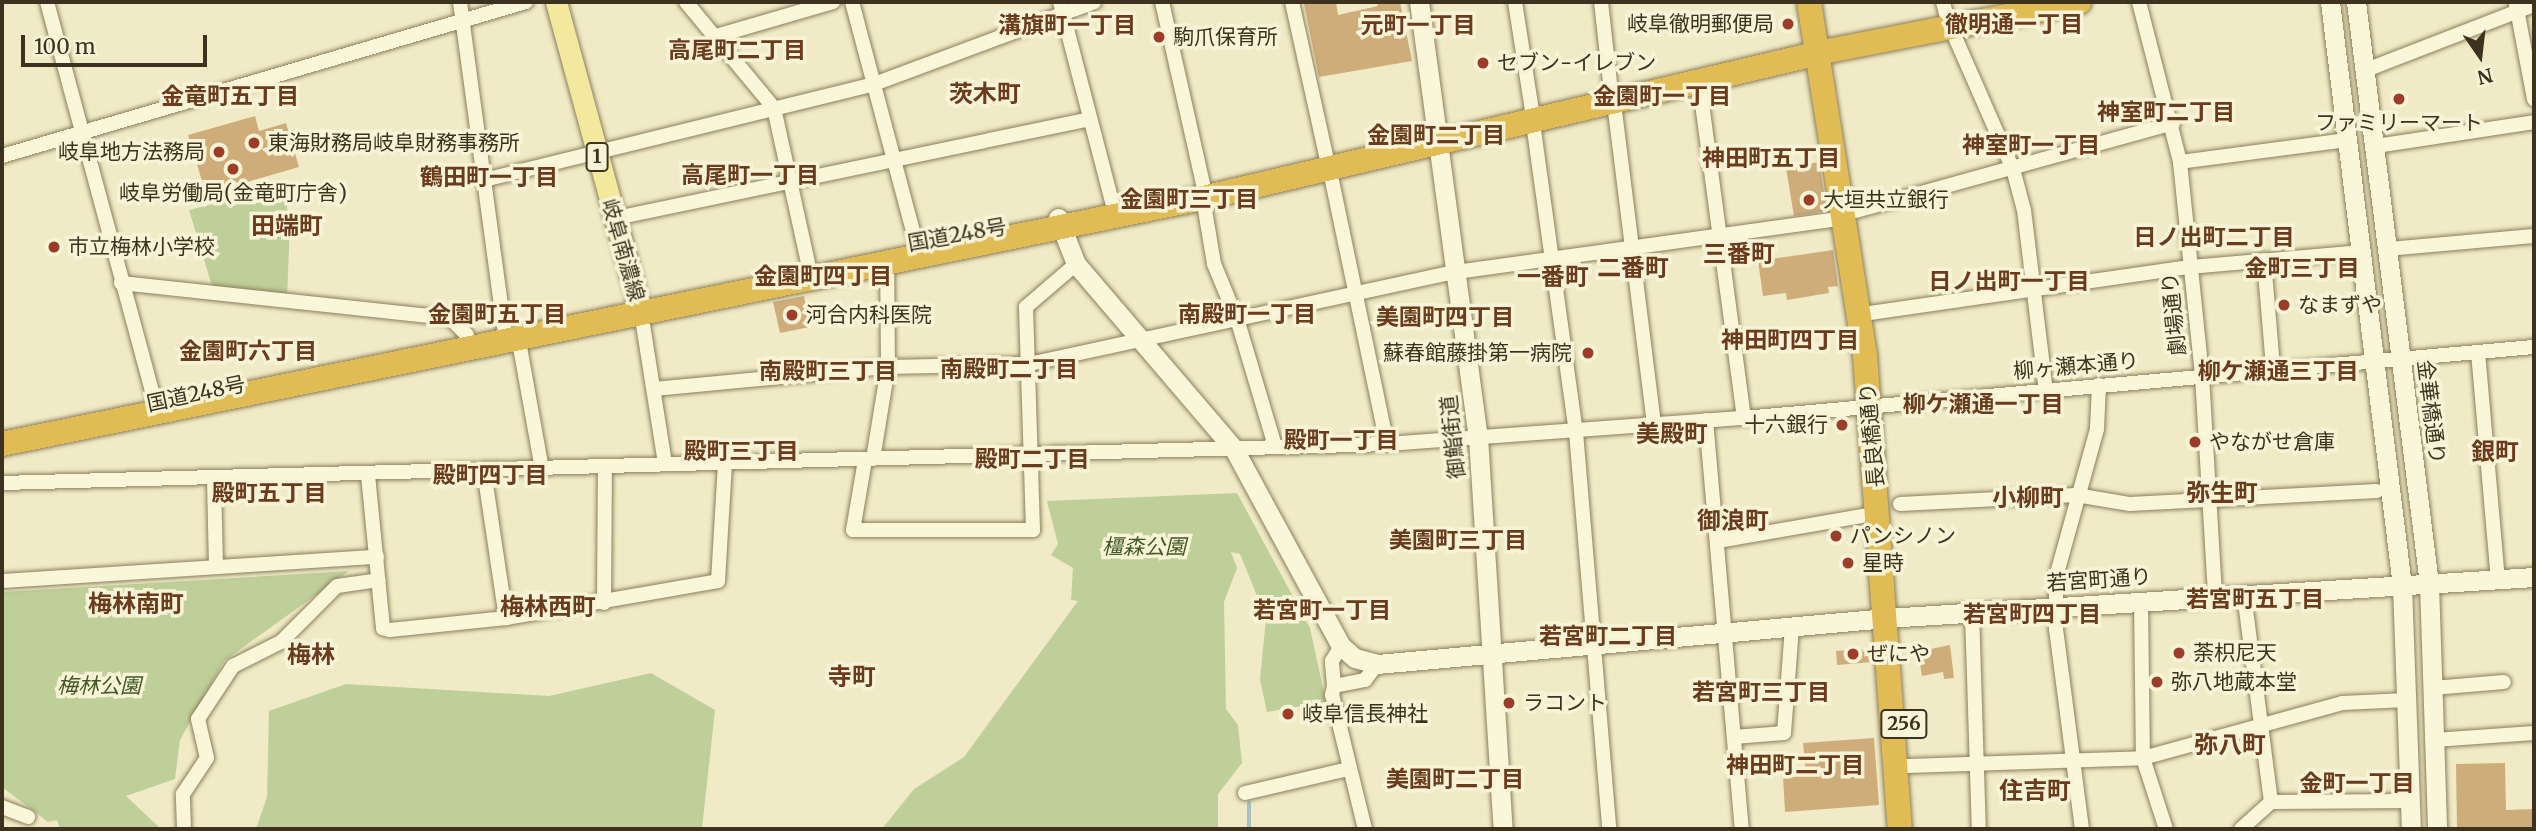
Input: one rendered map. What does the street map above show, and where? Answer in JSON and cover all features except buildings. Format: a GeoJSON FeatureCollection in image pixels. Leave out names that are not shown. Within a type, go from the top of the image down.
{"type":"FeatureCollection","features":[{"type":"Feature","properties":{"kind":"highway","name":"長良橋通り"},"geometry":{"type":"LineString","coordinates":[[1809,2],[1822,46]]}},
{"type":"Feature","properties":{"kind":"highway","name":"長良橋通り"},"geometry":{"type":"LineString","coordinates":[[1819,2],[1822,46],[1870,313],[1892,618],[1911,829]]}},
{"type":"Feature","properties":{"kind":"highway"},"geometry":{"type":"LineString","coordinates":[[1822,46],[2008,2]]}},
{"type":"Feature","properties":{"kind":"highway"},"geometry":{"type":"LineString","coordinates":[[1947,15],[2079,2]]}},
{"type":"Feature","properties":{"kind":"highway","name":"国道248号"},"geometry":{"type":"LineString","coordinates":[[1613,97],[1699,81],[1822,46]]}},
{"type":"Feature","properties":{"kind":"highway","name":"国道248号"},"geometry":{"type":"LineString","coordinates":[[639,304],[887,261],[1203,194],[1822,46]]}},
{"type":"Feature","properties":{"kind":"highway","name":"国道248号"},"geometry":{"type":"LineString","coordinates":[[2,444],[639,304],[808,262],[916,242],[1059,223],[1113,206],[1203,194]]}},
{"type":"Feature","properties":{"kind":"highway","name":"長良橋通り"},"geometry":{"type":"LineString","coordinates":[[1851,215],[1889,509],[1900,829]]}},
{"type":"Feature","properties":{"kind":"highway","name":"国道248号"},"geometry":{"type":"LineString","coordinates":[[2,433],[155,403],[467,335],[511,332]]}},
{"type":"Feature","properties":{"kind":"main road","name":"岐阜南濃線"},"geometry":{"type":"LineString","coordinates":[[556,2],[639,304]]}},
{"type":"Feature","properties":{"kind":"main road","name":"岐阜南濃線"},"geometry":{"type":"LineString","coordinates":[[565,2],[599,151],[621,216],[639,304]]}},
{"type":"Feature","properties":{"kind":"street"},"geometry":{"type":"LineString","coordinates":[[47,2],[155,403]]}},
{"type":"Feature","properties":{"kind":"street"},"geometry":{"type":"LineString","coordinates":[[460,2],[466,20],[484,180],[511,332],[542,469]]}},
{"type":"Feature","properties":{"kind":"street"},"geometry":{"type":"LineString","coordinates":[[2,156],[526,2]]}},
{"type":"Feature","properties":{"kind":"street"},"geometry":{"type":"LineString","coordinates":[[686,2],[775,108],[808,262]]}},
{"type":"Feature","properties":{"kind":"street"},"geometry":{"type":"LineString","coordinates":[[716,36],[833,2]]}},
{"type":"Feature","properties":{"kind":"street"},"geometry":{"type":"LineString","coordinates":[[852,2],[916,242]]}},
{"type":"Feature","properties":{"kind":"street"},"geometry":{"type":"LineString","coordinates":[[484,180],[874,84],[1061,7],[1094,2]]}},
{"type":"Feature","properties":{"kind":"street"},"geometry":{"type":"LineString","coordinates":[[1162,2],[1203,194],[1214,264],[1238,321],[1275,446]]}},
{"type":"Feature","properties":{"kind":"street"},"geometry":{"type":"LineString","coordinates":[[1292,2],[1387,444]]}},
{"type":"Feature","properties":{"kind":"street","name":"御鮨街道"},"geometry":{"type":"LineString","coordinates":[[1419,2],[1478,437],[1503,829]]}},
{"type":"Feature","properties":{"kind":"street"},"geometry":{"type":"LineString","coordinates":[[1515,2],[1576,432],[1609,829]]}},
{"type":"Feature","properties":{"kind":"street"},"geometry":{"type":"LineString","coordinates":[[1601,2],[1654,424]]}},
{"type":"Feature","properties":{"kind":"street","name":"劇場通り"},"geometry":{"type":"LineString","coordinates":[[2139,2],[2173,123],[2180,162],[2202,376],[2216,596]]}},
{"type":"Feature","properties":{"kind":"street"},"geometry":{"type":"LineString","coordinates":[[2330,2],[2402,586],[2411,829]]}},
{"type":"Feature","properties":{"kind":"street","name":"金華橋通り"},"geometry":{"type":"LineString","coordinates":[[2356,2],[2429,584],[2438,829]]}},
{"type":"Feature","properties":{"kind":"street"},"geometry":{"type":"LineString","coordinates":[[2366,69],[2517,6],[2534,5]]}},
{"type":"Feature","properties":{"kind":"street"},"geometry":{"type":"LineString","coordinates":[[2517,6],[2534,99]]}},
{"type":"Feature","properties":{"kind":"street"},"geometry":{"type":"LineString","coordinates":[[1061,7],[1113,206]]}},
{"type":"Feature","properties":{"kind":"street"},"geometry":{"type":"LineString","coordinates":[[1947,15],[2013,169],[2036,288],[2046,391]]}},
{"type":"Feature","properties":{"kind":"street"},"geometry":{"type":"LineString","coordinates":[[1699,81],[1745,418]]}},
{"type":"Feature","properties":{"kind":"street"},"geometry":{"type":"LineString","coordinates":[[621,216],[893,157],[1090,119]]}},
{"type":"Feature","properties":{"kind":"street"},"geometry":{"type":"LineString","coordinates":[[2376,145],[2534,122]]}},
{"type":"Feature","properties":{"kind":"street"},"geometry":{"type":"LineString","coordinates":[[654,389],[888,367],[1029,364],[1143,343],[1456,272],[1851,215],[2173,123]]}},
{"type":"Feature","properties":{"kind":"street"},"geometry":{"type":"LineString","coordinates":[[2180,162],[2348,140]]}},
{"type":"Feature","properties":{"kind":"street"},"geometry":{"type":"LineString","coordinates":[[1059,223],[1076,264],[1234,449],[1341,646],[1355,658],[1377,664],[1364,680],[1334,686]]}},
{"type":"Feature","properties":{"kind":"street"},"geometry":{"type":"LineString","coordinates":[[2388,249],[2534,236]]}},
{"type":"Feature","properties":{"kind":"street"},"geometry":{"type":"LineString","coordinates":[[1870,313],[2190,267],[2360,252]]}},
{"type":"Feature","properties":{"kind":"street"},"geometry":{"type":"LineString","coordinates":[[2264,260],[2273,368]]}},
{"type":"Feature","properties":{"kind":"street"},"geometry":{"type":"LineString","coordinates":[[887,261],[888,367],[853,530],[1033,530],[1027,307],[1076,264]]}},
{"type":"Feature","properties":{"kind":"street"},"geometry":{"type":"LineString","coordinates":[[121,283],[450,318],[467,335]]}},
{"type":"Feature","properties":{"kind":"street"},"geometry":{"type":"LineString","coordinates":[[639,304],[666,464]]}},
{"type":"Feature","properties":{"kind":"street","name":"柳ヶ瀬本通り"},"geometry":{"type":"LineString","coordinates":[[2,483],[368,475],[1387,444],[1745,418],[2273,368],[2534,347]]}},
{"type":"Feature","properties":{"kind":"street"},"geometry":{"type":"LineString","coordinates":[[2478,352],[2498,580]]}},
{"type":"Feature","properties":{"kind":"street"},"geometry":{"type":"LineString","coordinates":[[2082,829],[2056,606],[2056,578],[2076,495],[2097,429],[2099,385]]}},
{"type":"Feature","properties":{"kind":"street"},"geometry":{"type":"LineString","coordinates":[[1706,420],[1719,541],[1742,829]]}},
{"type":"Feature","properties":{"kind":"street"},"geometry":{"type":"LineString","coordinates":[[368,475],[383,628],[390,630],[506,618],[718,581],[725,464]]}},
{"type":"Feature","properties":{"kind":"street"},"geometry":{"type":"LineString","coordinates":[[604,603],[605,466]]}},
{"type":"Feature","properties":{"kind":"street"},"geometry":{"type":"LineString","coordinates":[[484,471],[506,618]]}},
{"type":"Feature","properties":{"kind":"street"},"geometry":{"type":"LineString","coordinates":[[214,479],[216,566]]}},
{"type":"Feature","properties":{"kind":"street"},"geometry":{"type":"LineString","coordinates":[[1719,541],[1889,509],[2076,495],[2130,504],[2377,491]]}},
{"type":"Feature","properties":{"kind":"street"},"geometry":{"type":"LineString","coordinates":[[2,581],[377,557]]}},
{"type":"Feature","properties":{"kind":"street","name":"若宮町通り"},"geometry":{"type":"LineString","coordinates":[[1377,664],[1492,651],[1892,618],[2534,577]]}},
{"type":"Feature","properties":{"kind":"street"},"geometry":{"type":"LineString","coordinates":[[184,829],[183,794],[207,758],[198,719],[233,666],[281,642],[337,586],[379,580]]}},
{"type":"Feature","properties":{"kind":"street"},"geometry":{"type":"LineString","coordinates":[[2244,594],[2271,802]]}},
{"type":"Feature","properties":{"kind":"street"},"geometry":{"type":"LineString","coordinates":[[2141,600],[2143,758],[2166,829]]}},
{"type":"Feature","properties":{"kind":"street"},"geometry":{"type":"LineString","coordinates":[[1972,612],[1979,829]]}},
{"type":"Feature","properties":{"kind":"street"},"geometry":{"type":"LineString","coordinates":[[1734,737],[1784,733],[1793,627]]}},
{"type":"Feature","properties":{"kind":"street"},"geometry":{"type":"LineString","coordinates":[[1341,646],[1332,661],[1334,686],[1348,769],[1364,829]]}},
{"type":"Feature","properties":{"kind":"street"},"geometry":{"type":"LineString","coordinates":[[2432,688],[2504,682]]}},
{"type":"Feature","properties":{"kind":"street"},"geometry":{"type":"LineString","coordinates":[[1907,766],[2143,758],[2342,703],[2407,700]]}},
{"type":"Feature","properties":{"kind":"street"},"geometry":{"type":"LineString","coordinates":[[2434,740],[2534,733]]}},
{"type":"Feature","properties":{"kind":"street"},"geometry":{"type":"LineString","coordinates":[[1245,793],[1348,769]]}},
{"type":"Feature","properties":{"kind":"street"},"geometry":{"type":"LineString","coordinates":[[2241,829],[2271,802],[2410,801]]}},
{"type":"Feature","properties":{"kind":"street"},"geometry":{"type":"LineString","coordinates":[[2,807],[28,817]]}},
{"type":"Feature","properties":{"kind":"green space"},"geometry":{"type":"Polygon","coordinates":[[[283,187],[290,222],[287,299],[213,289],[189,210],[283,187]]]}},
{"type":"Feature","properties":{"kind":"green space","name":"橿森公園"},"geometry":{"type":"Polygon","coordinates":[[[1237,493],[1310,628],[1326,702],[1267,712],[1260,680],[1266,618],[1240,554],[1231,552],[1237,568],[1224,602],[1226,709],[1238,725],[1242,763],[1218,794],[1218,829],[882,829],[914,789],[964,757],[1078,601],[1071,600],[1073,568],[1051,555],[1058,544],[1047,501],[1237,493]]]}},
{"type":"Feature","properties":{"kind":"green space","name":"梅林公園"},"geometry":{"type":"Polygon","coordinates":[[[349,571],[224,661],[180,740],[175,779],[126,796],[161,829],[60,829],[57,820],[48,822],[2,787],[2,592],[349,571]]]}},
{"type":"Feature","properties":{"kind":"green space"},"geometry":{"type":"Polygon","coordinates":[[[651,673],[715,710],[702,829],[256,829],[267,797],[269,711],[346,684],[549,696],[651,673]]]}},
{"type":"Feature","properties":{"kind":"waterway"},"geometry":{"type":"LineString","coordinates":[[1249,803],[1249,829]]}},
{"type":"Feature","properties":{"kind":"place","name":"岐阜徹明郵便局"},"geometry":{"type":"Point","coordinates":[1788,24]}},
{"type":"Feature","properties":{"kind":"place","name":"駒爪保育所"},"geometry":{"type":"Point","coordinates":[1159,37]}},
{"type":"Feature","properties":{"kind":"place","name":"セブン-イレブン"},"geometry":{"type":"Point","coordinates":[1483,63]}},
{"type":"Feature","properties":{"kind":"place","name":"ファミリーマート"},"geometry":{"type":"Point","coordinates":[2399,99]}},
{"type":"Feature","properties":{"kind":"place","name":"東海財務局岐阜財務事務所"},"geometry":{"type":"Point","coordinates":[254,143]}},
{"type":"Feature","properties":{"kind":"place","name":"岐阜地方法務局"},"geometry":{"type":"Point","coordinates":[219,152]}},
{"type":"Feature","properties":{"kind":"place","name":"岐阜労働局(金竜町庁舎)"},"geometry":{"type":"Point","coordinates":[233,169]}},
{"type":"Feature","properties":{"kind":"place","name":"大垣共立銀行"},"geometry":{"type":"Point","coordinates":[1809,200]}},
{"type":"Feature","properties":{"kind":"place","name":"市立梅林小学校"},"geometry":{"type":"Point","coordinates":[54,247]}},
{"type":"Feature","properties":{"kind":"place","name":"なまずや"},"geometry":{"type":"Point","coordinates":[2284,305]}},
{"type":"Feature","properties":{"kind":"place","name":"河合内科医院"},"geometry":{"type":"Point","coordinates":[792,315]}},
{"type":"Feature","properties":{"kind":"place","name":"蘇春館藤掛第一病院"},"geometry":{"type":"Point","coordinates":[1588,353]}},
{"type":"Feature","properties":{"kind":"place","name":"十六銀行"},"geometry":{"type":"Point","coordinates":[1842,425]}},
{"type":"Feature","properties":{"kind":"place","name":"やながせ倉庫"},"geometry":{"type":"Point","coordinates":[2195,442]}},
{"type":"Feature","properties":{"kind":"place","name":"パンシノン"},"geometry":{"type":"Point","coordinates":[1836,536]}},
{"type":"Feature","properties":{"kind":"place","name":"星時"},"geometry":{"type":"Point","coordinates":[1848,563]}},
{"type":"Feature","properties":{"kind":"place","name":"荼枳尼天"},"geometry":{"type":"Point","coordinates":[2179,653]}},
{"type":"Feature","properties":{"kind":"place","name":"ぜにや"},"geometry":{"type":"Point","coordinates":[1853,654]}},
{"type":"Feature","properties":{"kind":"place","name":"弥八地蔵本堂"},"geometry":{"type":"Point","coordinates":[2157,682]}},
{"type":"Feature","properties":{"kind":"place","name":"ラコント"},"geometry":{"type":"Point","coordinates":[1509,703]}},
{"type":"Feature","properties":{"kind":"place","name":"岐阜信長神社"},"geometry":{"type":"Point","coordinates":[1288,714]}},
{"type":"Feature","properties":{"kind":"district","name":"徹明通一丁目"},"geometry":{"type":"Point","coordinates":[2014,24]}},
{"type":"Feature","properties":{"kind":"district","name":"溝旗町一丁目"},"geometry":{"type":"Point","coordinates":[1067,25]}},
{"type":"Feature","properties":{"kind":"district","name":"元町一丁目"},"geometry":{"type":"Point","coordinates":[1418,25]}},
{"type":"Feature","properties":{"kind":"district","name":"高尾町二丁目"},"geometry":{"type":"Point","coordinates":[737,50]}},
{"type":"Feature","properties":{"kind":"district","name":"茨木町"},"geometry":{"type":"Point","coordinates":[985,94]}},
{"type":"Feature","properties":{"kind":"district","name":"金竜町五丁目"},"geometry":{"type":"Point","coordinates":[230,96]}},
{"type":"Feature","properties":{"kind":"district","name":"金園町一丁目"},"geometry":{"type":"Point","coordinates":[1662,96]}},
{"type":"Feature","properties":{"kind":"district","name":"神室町二丁目"},"geometry":{"type":"Point","coordinates":[2166,112]}},
{"type":"Feature","properties":{"kind":"district","name":"金園町二丁目"},"geometry":{"type":"Point","coordinates":[1436,135]}},
{"type":"Feature","properties":{"kind":"district","name":"神室町一丁目"},"geometry":{"type":"Point","coordinates":[2031,145]}},
{"type":"Feature","properties":{"kind":"district","name":"神田町五丁目"},"geometry":{"type":"Point","coordinates":[1771,158]}},
{"type":"Feature","properties":{"kind":"district","name":"高尾町一丁目"},"geometry":{"type":"Point","coordinates":[750,175]}},
{"type":"Feature","properties":{"kind":"district","name":"鶴田町一丁目"},"geometry":{"type":"Point","coordinates":[489,177]}},
{"type":"Feature","properties":{"kind":"district","name":"金園町三丁目"},"geometry":{"type":"Point","coordinates":[1189,199]}},
{"type":"Feature","properties":{"kind":"district","name":"田端町"},"geometry":{"type":"Point","coordinates":[287,226]}},
{"type":"Feature","properties":{"kind":"district","name":"日ノ出町二丁目"},"geometry":{"type":"Point","coordinates":[2214,237]}},
{"type":"Feature","properties":{"kind":"district","name":"三番町"},"geometry":{"type":"Point","coordinates":[1739,254]}},
{"type":"Feature","properties":{"kind":"district","name":"二番町"},"geometry":{"type":"Point","coordinates":[1633,268]}},
{"type":"Feature","properties":{"kind":"district","name":"金町三丁目"},"geometry":{"type":"Point","coordinates":[2302,268]}},
{"type":"Feature","properties":{"kind":"district","name":"金園町四丁目"},"geometry":{"type":"Point","coordinates":[823,276]}},
{"type":"Feature","properties":{"kind":"district","name":"一番町"},"geometry":{"type":"Point","coordinates":[1553,277]}},
{"type":"Feature","properties":{"kind":"district","name":"日ノ出町一丁目"},"geometry":{"type":"Point","coordinates":[2009,281]}},
{"type":"Feature","properties":{"kind":"district","name":"金園町五丁目"},"geometry":{"type":"Point","coordinates":[497,314]}},
{"type":"Feature","properties":{"kind":"district","name":"南殿町一丁目"},"geometry":{"type":"Point","coordinates":[1247,314]}},
{"type":"Feature","properties":{"kind":"district","name":"美園町四丁目"},"geometry":{"type":"Point","coordinates":[1445,317]}},
{"type":"Feature","properties":{"kind":"district","name":"神田町四丁目"},"geometry":{"type":"Point","coordinates":[1790,340]}},
{"type":"Feature","properties":{"kind":"district","name":"金園町六丁目"},"geometry":{"type":"Point","coordinates":[248,351]}},
{"type":"Feature","properties":{"kind":"district","name":"南殿町二丁目"},"geometry":{"type":"Point","coordinates":[1009,369]}},
{"type":"Feature","properties":{"kind":"district","name":"南殿町三丁目"},"geometry":{"type":"Point","coordinates":[828,371]}},
{"type":"Feature","properties":{"kind":"district","name":"柳ケ瀬通三丁目"},"geometry":{"type":"Point","coordinates":[2278,371]}},
{"type":"Feature","properties":{"kind":"district","name":"柳ケ瀬通一丁目"},"geometry":{"type":"Point","coordinates":[1983,404]}},
{"type":"Feature","properties":{"kind":"district","name":"美殿町"},"geometry":{"type":"Point","coordinates":[1672,434]}},
{"type":"Feature","properties":{"kind":"district","name":"殿町一丁目"},"geometry":{"type":"Point","coordinates":[1341,440]}},
{"type":"Feature","properties":{"kind":"district","name":"殿町三丁目"},"geometry":{"type":"Point","coordinates":[741,451]}},
{"type":"Feature","properties":{"kind":"district","name":"銀町"},"geometry":{"type":"Point","coordinates":[2495,452]}},
{"type":"Feature","properties":{"kind":"district","name":"殿町二丁目"},"geometry":{"type":"Point","coordinates":[1032,459]}},
{"type":"Feature","properties":{"kind":"district","name":"殿町四丁目"},"geometry":{"type":"Point","coordinates":[490,475]}},
{"type":"Feature","properties":{"kind":"district","name":"殿町五丁目"},"geometry":{"type":"Point","coordinates":[269,493]}},
{"type":"Feature","properties":{"kind":"district","name":"弥生町"},"geometry":{"type":"Point","coordinates":[2222,493]}},
{"type":"Feature","properties":{"kind":"district","name":"小柳町"},"geometry":{"type":"Point","coordinates":[2028,498]}},
{"type":"Feature","properties":{"kind":"district","name":"御浪町"},"geometry":{"type":"Point","coordinates":[1733,521]}},
{"type":"Feature","properties":{"kind":"district","name":"美園町三丁目"},"geometry":{"type":"Point","coordinates":[1458,540]}},
{"type":"Feature","properties":{"kind":"district","name":"若宮町五丁目"},"geometry":{"type":"Point","coordinates":[2255,599]}},
{"type":"Feature","properties":{"kind":"district","name":"梅林南町"},"geometry":{"type":"Point","coordinates":[136,604]}},
{"type":"Feature","properties":{"kind":"district","name":"梅林西町"},"geometry":{"type":"Point","coordinates":[548,607]}},
{"type":"Feature","properties":{"kind":"district","name":"若宮町一丁目"},"geometry":{"type":"Point","coordinates":[1322,610]}},
{"type":"Feature","properties":{"kind":"district","name":"若宮町四丁目"},"geometry":{"type":"Point","coordinates":[2032,614]}},
{"type":"Feature","properties":{"kind":"district","name":"若宮町二丁目"},"geometry":{"type":"Point","coordinates":[1608,636]}},
{"type":"Feature","properties":{"kind":"district","name":"梅林"},"geometry":{"type":"Point","coordinates":[311,655]}},
{"type":"Feature","properties":{"kind":"district","name":"寺町"},"geometry":{"type":"Point","coordinates":[852,677]}},
{"type":"Feature","properties":{"kind":"district","name":"若宮町三丁目"},"geometry":{"type":"Point","coordinates":[1761,692]}},
{"type":"Feature","properties":{"kind":"district","name":"弥八町"},"geometry":{"type":"Point","coordinates":[2230,745]}},
{"type":"Feature","properties":{"kind":"district","name":"神田町二丁目"},"geometry":{"type":"Point","coordinates":[1795,765]}},
{"type":"Feature","properties":{"kind":"district","name":"美園町二丁目"},"geometry":{"type":"Point","coordinates":[1455,779]}},
{"type":"Feature","properties":{"kind":"district","name":"金町一丁目"},"geometry":{"type":"Point","coordinates":[2357,783]}},
{"type":"Feature","properties":{"kind":"district","name":"住吉町"},"geometry":{"type":"Point","coordinates":[2035,791]}}]}
